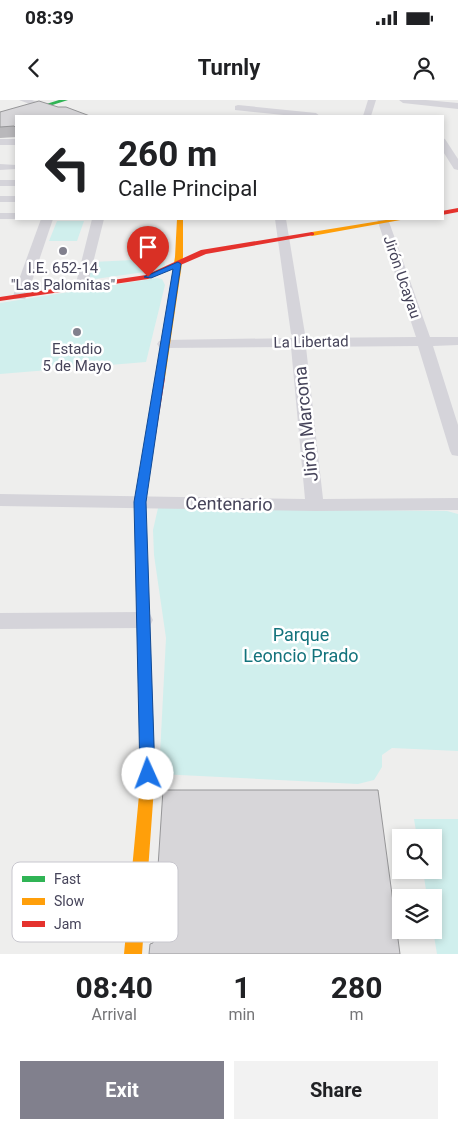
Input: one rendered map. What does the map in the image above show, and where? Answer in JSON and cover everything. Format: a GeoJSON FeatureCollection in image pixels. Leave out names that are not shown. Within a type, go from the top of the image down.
{"type":"FeatureCollection","features":[{"type":"Feature","properties":{"kind":"street"},"geometry":{"type":"LineString","coordinates":[[24,100],[64,114]]}},
{"type":"Feature","properties":{"kind":"street"},"geometry":{"type":"LineString","coordinates":[[26,111],[65,100]]}},
{"type":"Feature","properties":{"kind":"street"},"geometry":{"type":"LineString","coordinates":[[367,115],[372,100]]}},
{"type":"Feature","properties":{"kind":"street"},"geometry":{"type":"LineString","coordinates":[[403,100],[423,106],[458,106]]}},
{"type":"Feature","properties":{"kind":"street"},"geometry":{"type":"LineString","coordinates":[[238,108],[306,115]]}},
{"type":"Feature","properties":{"kind":"street"},"geometry":{"type":"LineString","coordinates":[[0,142],[15,142]]}},
{"type":"Feature","properties":{"kind":"street"},"geometry":{"type":"LineString","coordinates":[[444,142],[458,142]]}},
{"type":"Feature","properties":{"kind":"street"},"geometry":{"type":"LineString","coordinates":[[444,144],[458,167]]}},
{"type":"Feature","properties":{"kind":"street"},"geometry":{"type":"LineString","coordinates":[[0,167],[14,167]]}},
{"type":"Feature","properties":{"kind":"street"},"geometry":{"type":"LineString","coordinates":[[0,183],[15,182]]}},
{"type":"Feature","properties":{"kind":"street"},"geometry":{"type":"LineString","coordinates":[[0,199],[15,199]]}},
{"type":"Feature","properties":{"kind":"street"},"geometry":{"type":"LineString","coordinates":[[444,213],[458,210]]}},
{"type":"Feature","properties":{"kind":"street"},"geometry":{"type":"LineString","coordinates":[[0,216],[15,216]]}},
{"type":"Feature","properties":{"kind":"street"},"geometry":{"type":"LineString","coordinates":[[20,296],[46,220]]}},
{"type":"Feature","properties":{"kind":"street"},"geometry":{"type":"LineString","coordinates":[[81,286],[98,220]]}},
{"type":"Feature","properties":{"kind":"street"},"geometry":{"type":"LineString","coordinates":[[141,862],[148,774],[140,502],[178,264],[180,220]]}},
{"type":"Feature","properties":{"kind":"street","name":"Jirón Marcona"},"geometry":{"type":"LineString","coordinates":[[280,220],[298,338],[315,505]]}},
{"type":"Feature","properties":{"kind":"street"},"geometry":{"type":"LineString","coordinates":[[0,299],[148,277],[204,252],[382,220]]}},
{"type":"Feature","properties":{"kind":"street","name":"Jirón Ucayau"},"geometry":{"type":"LineString","coordinates":[[382,220],[423,338],[458,451]]}},
{"type":"Feature","properties":{"kind":"street","name":"La Libertad"},"geometry":{"type":"LineString","coordinates":[[423,338],[458,334]]}},
{"type":"Feature","properties":{"kind":"street","name":"La Libertad"},"geometry":{"type":"LineString","coordinates":[[165,339],[423,338],[458,341]]}},
{"type":"Feature","properties":{"kind":"street","name":"Centenario"},"geometry":{"type":"LineString","coordinates":[[0,500],[315,505],[458,504]]}},
{"type":"Feature","properties":{"kind":"street"},"geometry":{"type":"LineString","coordinates":[[0,621],[143,620]]}},
{"type":"Feature","properties":{"kind":"green space"},"geometry":{"type":"Polygon","coordinates":[[[57,221],[84,221],[77,241],[49,241],[57,221]]]}},
{"type":"Feature","properties":{"kind":"green space"},"geometry":{"type":"Polygon","coordinates":[[[154,259],[164,261],[165,265],[159,270],[88,280],[92,262],[154,259]]]}},
{"type":"Feature","properties":{"kind":"green space","name":"Estadio 5 de Mayo"},"geometry":{"type":"Polygon","coordinates":[[[157,278],[162,279],[165,285],[146,362],[0,374],[0,303],[157,278]]]}},
{"type":"Feature","properties":{"kind":"green space","name":"Parque Leoncio Prado"},"geometry":{"type":"Polygon","coordinates":[[[158,508],[447,511],[458,514],[458,751],[392,748],[382,755],[382,767],[374,780],[358,784],[159,774],[166,638],[154,555],[153,530],[158,508]]]}},
{"type":"Feature","properties":{"kind":"green space"},"geometry":{"type":"Polygon","coordinates":[[[414,819],[458,819],[458,954],[437,954],[434,939],[442,939],[442,889],[426,889],[424,879],[442,879],[442,829],[416,829],[414,819]]]}},
{"type":"Feature","properties":{"kind":"building"},"geometry":{"type":"Polygon","coordinates":[[[39,101],[58,107],[66,107],[87,115],[15,115],[15,127],[0,127],[0,112],[39,101]]]}},
{"type":"Feature","properties":{"kind":"building"},"geometry":{"type":"Polygon","coordinates":[[[163,790],[378,790],[392,894],[392,939],[398,939],[400,954],[149,954],[150,944],[153,942],[178,942],[178,862],[158,862],[163,790]]]}},
{"type":"Feature","properties":{"kind":"traffic: fast"},"geometry":{"type":"LineString","coordinates":[[43,106],[65,100]]}},
{"type":"Feature","properties":{"kind":"traffic: slow"},"geometry":{"type":"LineString","coordinates":[[160,378],[179,257],[180,220]]}},
{"type":"Feature","properties":{"kind":"traffic: slow"},"geometry":{"type":"LineString","coordinates":[[312,234],[397,220]]}},
{"type":"Feature","properties":{"kind":"traffic: slow"},"geometry":{"type":"LineString","coordinates":[[141,862],[148,774],[146,715]]}},
{"type":"Feature","properties":{"kind":"traffic: slow"},"geometry":{"type":"LineString","coordinates":[[133,954],[134,942]]}},
{"type":"Feature","properties":{"kind":"traffic: jam"},"geometry":{"type":"LineString","coordinates":[[444,213],[458,210]]}},
{"type":"Feature","properties":{"kind":"traffic: jam"},"geometry":{"type":"LineString","coordinates":[[0,299],[148,277],[204,252],[312,234]]}},
{"type":"Feature","properties":{"kind":"traffic: jam"},"geometry":{"type":"LineString","coordinates":[[146,715],[140,502],[160,378]]}},
{"type":"Feature","properties":{"kind":"place","name":"I.E. 652-14 \"Las Palomitas\""},"geometry":{"type":"Point","coordinates":[63,251]}},
{"type":"Feature","properties":{"kind":"place","name":"Estadio 5 de Mayo"},"geometry":{"type":"Point","coordinates":[77,332]}},
{"type":"Feature","properties":{"kind":"route"},"geometry":{"type":"LineString","coordinates":[[148,277],[164,272],[178,264],[140,502],[148,774]]}}]}
